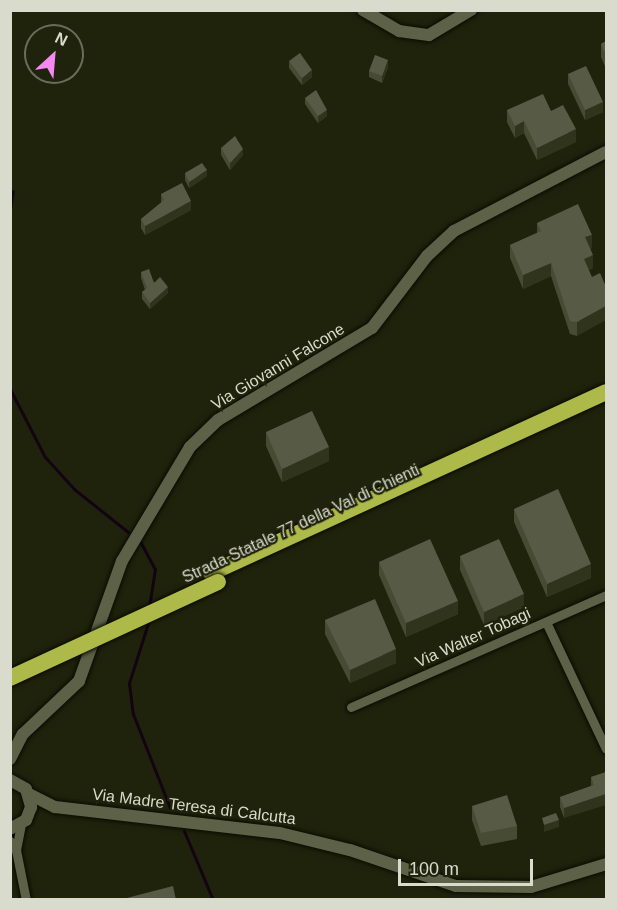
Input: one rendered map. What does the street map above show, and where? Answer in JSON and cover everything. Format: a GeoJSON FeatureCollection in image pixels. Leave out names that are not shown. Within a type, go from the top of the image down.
{"type":"FeatureCollection","features":[{"type":"Feature","properties":{"kind":"highway","name":"Strada Statale 77 della Val di Chienti"},"geometry":{"type":"LineString","coordinates":[[10,678],[214,578],[606,392]]}},
{"type":"Feature","properties":{"kind":"highway","name":"Strada Statale 77 della Val di Chienti"},"geometry":{"type":"LineString","coordinates":[[10,665],[214,578],[606,403]]}},
{"type":"Feature","properties":{"kind":"street"},"geometry":{"type":"LineString","coordinates":[[363,10],[399,31],[429,35],[471,10]]}},
{"type":"Feature","properties":{"kind":"street","name":"Via Giovanni Falcone"},"geometry":{"type":"LineString","coordinates":[[30,814],[28,791],[17,775],[13,754],[35,720],[79,681],[122,561],[190,447],[218,420],[372,328],[427,256],[454,231],[606,152]]}},
{"type":"Feature","properties":{"kind":"street","name":"Via Walter Tobagi"},"geometry":{"type":"LineString","coordinates":[[351,707],[606,595]]}},
{"type":"Feature","properties":{"kind":"street"},"geometry":{"type":"LineString","coordinates":[[546,622],[606,749]]}},
{"type":"Feature","properties":{"kind":"street","name":"Via Madre Teresa di Calcutta"},"geometry":{"type":"LineString","coordinates":[[10,780],[55,807]]}},
{"type":"Feature","properties":{"kind":"street","name":"Via Madre Teresa di Calcutta"},"geometry":{"type":"LineString","coordinates":[[30,814],[55,807],[280,833],[350,849],[456,886],[531,887],[606,864]]}},
{"type":"Feature","properties":{"kind":"street"},"geometry":{"type":"LineString","coordinates":[[26,900],[16,850],[16,827],[30,814]]}},
{"type":"Feature","properties":{"kind":"street"},"geometry":{"type":"LineString","coordinates":[[10,841],[16,850]]}},
{"type":"Feature","properties":{"kind":"building"},"geometry":{"type":"Polygon","coordinates":[[[606,41],[606,55],[601,44],[606,41]]]}},
{"type":"Feature","properties":{"kind":"building"},"geometry":{"type":"Polygon","coordinates":[[[300,53],[312,70],[302,78],[289,61],[300,53]]]}},
{"type":"Feature","properties":{"kind":"building"},"geometry":{"type":"Polygon","coordinates":[[[375,55],[388,60],[382,76],[369,71],[375,55]]]}},
{"type":"Feature","properties":{"kind":"building"},"geometry":{"type":"Polygon","coordinates":[[[586,66],[603,102],[585,110],[568,74],[586,66]]]}},
{"type":"Feature","properties":{"kind":"building"},"geometry":{"type":"Polygon","coordinates":[[[316,90],[327,110],[318,116],[305,98],[316,90]]]}},
{"type":"Feature","properties":{"kind":"building"},"geometry":{"type":"Polygon","coordinates":[[[543,94],[551,111],[563,105],[576,129],[537,148],[524,121],[515,126],[507,110],[543,94]]]}},
{"type":"Feature","properties":{"kind":"building"},"geometry":{"type":"Polygon","coordinates":[[[235,136],[243,149],[230,163],[221,148],[235,136]]]}},
{"type":"Feature","properties":{"kind":"building"},"geometry":{"type":"Polygon","coordinates":[[[202,163],[207,170],[189,182],[185,173],[202,163]]]}},
{"type":"Feature","properties":{"kind":"building"},"geometry":{"type":"Polygon","coordinates":[[[182,183],[191,201],[145,226],[141,219],[164,200],[161,194],[182,183]]]}},
{"type":"Feature","properties":{"kind":"building"},"geometry":{"type":"Polygon","coordinates":[[[578,204],[592,235],[585,237],[593,255],[584,259],[592,277],[600,273],[606,287],[606,306],[577,322],[570,321],[551,263],[523,275],[510,245],[541,231],[537,223],[578,204]]]}},
{"type":"Feature","properties":{"kind":"building"},"geometry":{"type":"Polygon","coordinates":[[[149,269],[154,283],[160,277],[168,287],[150,303],[142,292],[147,288],[141,272],[149,269]]]}},
{"type":"Feature","properties":{"kind":"building"},"geometry":{"type":"Polygon","coordinates":[[[312,411],[329,447],[282,469],[266,432],[312,411]]]}},
{"type":"Feature","properties":{"kind":"building"},"geometry":{"type":"Polygon","coordinates":[[[558,489],[591,564],[547,584],[514,509],[558,489]]]}},
{"type":"Feature","properties":{"kind":"building"},"geometry":{"type":"Polygon","coordinates":[[[430,539],[458,601],[406,623],[379,562],[430,539]]]}},
{"type":"Feature","properties":{"kind":"building"},"geometry":{"type":"Polygon","coordinates":[[[499,539],[524,594],[484,612],[460,556],[499,539]]]}},
{"type":"Feature","properties":{"kind":"building"},"geometry":{"type":"Polygon","coordinates":[[[375,599],[396,649],[350,670],[325,620],[375,599]]]}},
{"type":"Feature","properties":{"kind":"building"},"geometry":{"type":"Polygon","coordinates":[[[606,772],[606,794],[564,808],[560,797],[594,785],[591,777],[606,772]]]}},
{"type":"Feature","properties":{"kind":"building"},"geometry":{"type":"Polygon","coordinates":[[[507,795],[517,826],[481,833],[472,806],[507,795]]]}},
{"type":"Feature","properties":{"kind":"building"},"geometry":{"type":"Polygon","coordinates":[[[556,813],[559,820],[544,825],[542,818],[556,813]]]}},
{"type":"Feature","properties":{"kind":"building"},"geometry":{"type":"Polygon","coordinates":[[[173,886],[176,900],[119,900],[173,886]]]}},
{"type":"Feature","properties":{"kind":"waterway"},"geometry":{"type":"LineString","coordinates":[[10,209],[13,191]]}},
{"type":"Feature","properties":{"kind":"waterway"},"geometry":{"type":"LineString","coordinates":[[10,389],[45,457],[74,489],[128,532]]}},
{"type":"Feature","properties":{"kind":"waterway"},"geometry":{"type":"LineString","coordinates":[[141,543],[155,569],[149,608]]}},
{"type":"Feature","properties":{"kind":"waterway"},"geometry":{"type":"LineString","coordinates":[[149,620],[129,683],[133,714],[170,808]]}},
{"type":"Feature","properties":{"kind":"waterway"},"geometry":{"type":"LineString","coordinates":[[184,831],[213,900]]}}]}
